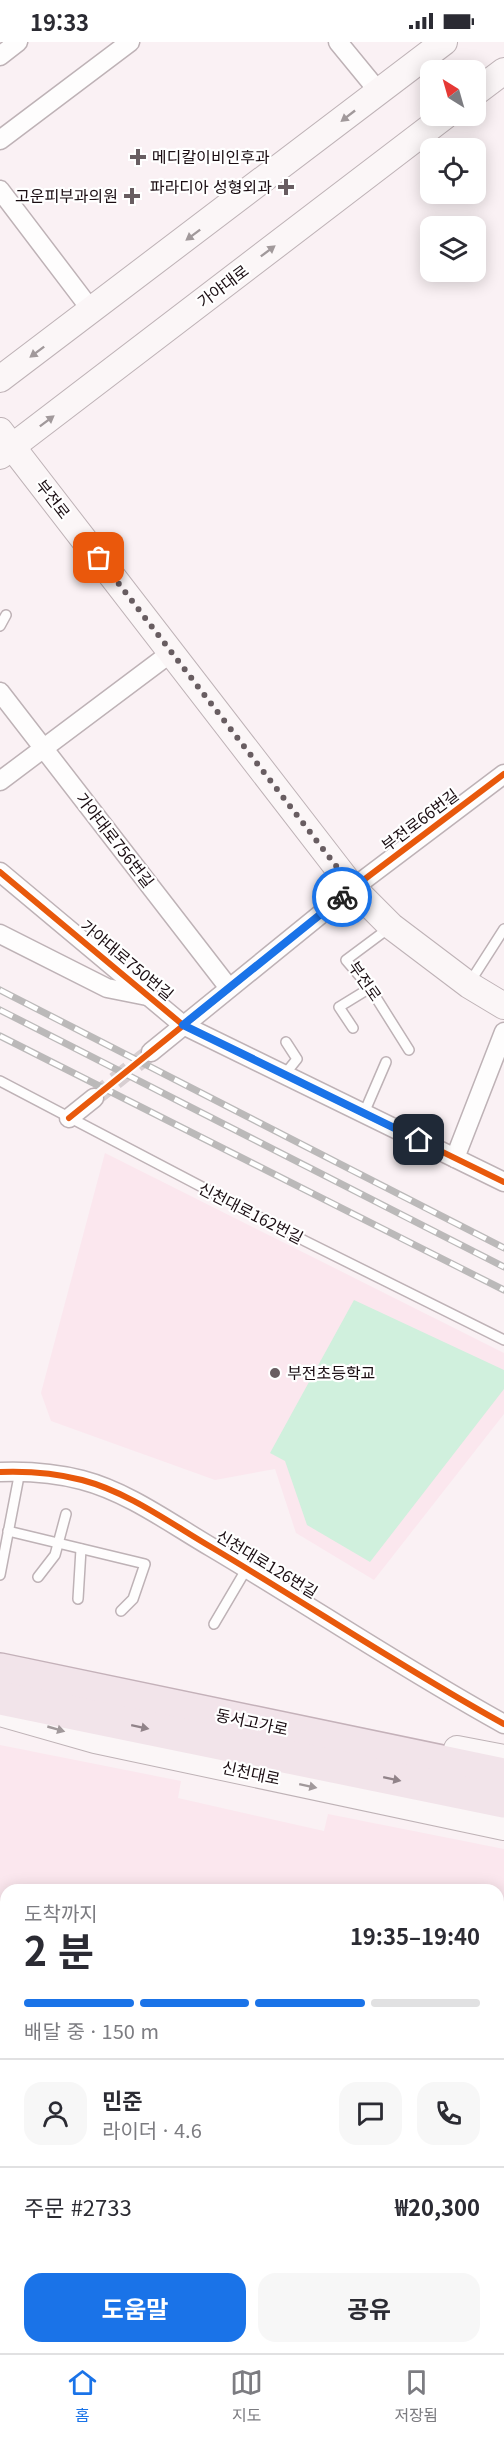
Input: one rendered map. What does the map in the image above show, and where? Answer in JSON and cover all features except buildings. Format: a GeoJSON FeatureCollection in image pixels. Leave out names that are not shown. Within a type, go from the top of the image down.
{"type":"FeatureCollection","features":[{"type":"Feature","properties":{"kind":"highway","name":"동서고가로"},"geometry":{"type":"LineString","coordinates":[[0,1670],[504,1774]]}},
{"type":"Feature","properties":{"kind":"highway","name":"동서고가로"},"geometry":{"type":"LineString","coordinates":[[0,1698],[504,1801]]}},
{"type":"Feature","properties":{"kind":"main road"},"geometry":{"type":"LineString","coordinates":[[0,379],[444,42]]}},
{"type":"Feature","properties":{"kind":"main road"},"geometry":{"type":"LineString","coordinates":[[486,84],[504,71]]}},
{"type":"Feature","properties":{"kind":"main road","name":"가야대로"},"geometry":{"type":"LineString","coordinates":[[4,445],[432,126]]}},
{"type":"Feature","properties":{"kind":"main road","name":"부전로"},"geometry":{"type":"LineString","coordinates":[[4,445],[172,652],[353,888],[391,926],[469,984],[504,1006]]}},
{"type":"Feature","properties":{"kind":"main road"},"geometry":{"type":"LineString","coordinates":[[0,1655],[504,1758]]}},
{"type":"Feature","properties":{"kind":"main road","name":"신천대로"},"geometry":{"type":"LineString","coordinates":[[0,1713],[95,1740],[504,1827]]}},
{"type":"Feature","properties":{"kind":"street"},"geometry":{"type":"LineString","coordinates":[[0,56],[18,42]]}},
{"type":"Feature","properties":{"kind":"street"},"geometry":{"type":"LineString","coordinates":[[0,140],[130,42]]}},
{"type":"Feature","properties":{"kind":"street"},"geometry":{"type":"LineString","coordinates":[[338,42],[379,92]]}},
{"type":"Feature","properties":{"kind":"street"},"geometry":{"type":"LineString","coordinates":[[0,190],[92,311]]}},
{"type":"Feature","properties":{"kind":"street"},"geometry":{"type":"LineString","coordinates":[[0,781],[172,652]]}},
{"type":"Feature","properties":{"kind":"street","name":"가야대로756번길"},"geometry":{"type":"LineString","coordinates":[[0,692],[229,988]]}},
{"type":"Feature","properties":{"kind":"street","name":"부전로66번길"},"geometry":{"type":"LineString","coordinates":[[151,1052],[353,888],[504,774]]}},
{"type":"Feature","properties":{"kind":"street","name":"가야대로750번길"},"geometry":{"type":"LineString","coordinates":[[0,872],[183,1025],[504,1182]]}},
{"type":"Feature","properties":{"kind":"street"},"geometry":{"type":"LineString","coordinates":[[0,934],[107,988],[150,997]]}},
{"type":"Feature","properties":{"kind":"street"},"geometry":{"type":"LineString","coordinates":[[455,1158],[504,1032]]}},
{"type":"Feature","properties":{"kind":"street"},"geometry":{"type":"LineString","coordinates":[[69,1118],[94,1098]]}},
{"type":"Feature","properties":{"kind":"street","name":"신천대로126번길"},"geometry":{"type":"LineString","coordinates":[[0,1473],[20,1472],[82,1480],[123,1495],[308,1604],[446,1692],[504,1725]]}},
{"type":"Feature","properties":{"kind":"lane"},"geometry":{"type":"LineString","coordinates":[[0,626],[6,615]]}},
{"type":"Feature","properties":{"kind":"lane","name":"부전로"},"geometry":{"type":"LineString","coordinates":[[391,926],[346,960],[370,988],[409,1050]]}},
{"type":"Feature","properties":{"kind":"lane"},"geometry":{"type":"LineString","coordinates":[[469,984],[504,929]]}},
{"type":"Feature","properties":{"kind":"lane"},"geometry":{"type":"LineString","coordinates":[[353,1028],[339,1008],[370,988]]}},
{"type":"Feature","properties":{"kind":"lane"},"geometry":{"type":"LineString","coordinates":[[285,1074],[297,1059],[286,1042]]}},
{"type":"Feature","properties":{"kind":"lane"},"geometry":{"type":"LineString","coordinates":[[364,1113],[386,1062]]}},
{"type":"Feature","properties":{"kind":"lane","name":"신천대로162번길"},"geometry":{"type":"LineString","coordinates":[[0,1081],[295,1236],[504,1340]]}},
{"type":"Feature","properties":{"kind":"lane"},"geometry":{"type":"LineString","coordinates":[[0,1575],[20,1472]]}},
{"type":"Feature","properties":{"kind":"lane"},"geometry":{"type":"LineString","coordinates":[[38,1577],[55,1555],[66,1514]]}},
{"type":"Feature","properties":{"kind":"lane"},"geometry":{"type":"LineString","coordinates":[[9,1531],[145,1564],[133,1599],[121,1611]]}},
{"type":"Feature","properties":{"kind":"lane"},"geometry":{"type":"LineString","coordinates":[[78,1599],[81,1549]]}},
{"type":"Feature","properties":{"kind":"lane"},"geometry":{"type":"LineString","coordinates":[[214,1624],[247,1568]]}},
{"type":"Feature","properties":{"kind":"shaded area","name":"부전초등학교"},"geometry":{"type":"Polygon","coordinates":[[[105,1153],[504,1353],[504,1414],[374,1580],[296,1533],[275,1469],[215,1480],[51,1421],[41,1393],[105,1153]]]}},
{"type":"Feature","properties":{"kind":"shaded area"},"geometry":{"type":"Polygon","coordinates":[[[0,1745],[181,1781],[178,1798],[324,1831],[328,1814],[504,1849],[504,1884],[0,1884],[0,1745]]]}},
{"type":"Feature","properties":{"kind":"green space"},"geometry":{"type":"Polygon","coordinates":[[[354,1300],[504,1370],[504,1389],[370,1562],[307,1525],[285,1461],[270,1453],[354,1300]]]}},
{"type":"Feature","properties":{"kind":"tunnel"},"geometry":{"type":"LineString","coordinates":[[94,1098],[151,1052]]}},
{"type":"Feature","properties":{"kind":"railway"},"geometry":{"type":"LineString","coordinates":[[0,990],[504,1248]]}},
{"type":"Feature","properties":{"kind":"railway"},"geometry":{"type":"LineString","coordinates":[[0,1010],[504,1267]]}},
{"type":"Feature","properties":{"kind":"railway"},"geometry":{"type":"LineString","coordinates":[[0,1036],[504,1290]]}},
{"type":"Feature","properties":{"kind":"cycle path"},"geometry":{"type":"LineString","coordinates":[[69,1118],[353,888],[504,774]]}},
{"type":"Feature","properties":{"kind":"cycle path"},"geometry":{"type":"LineString","coordinates":[[0,872],[183,1025],[504,1182]]}},
{"type":"Feature","properties":{"kind":"cycle path"},"geometry":{"type":"LineString","coordinates":[[0,1472],[41,1473],[72,1478],[116,1492],[164,1518],[504,1724]]}},
{"type":"Feature","properties":{"kind":"way so far"},"geometry":{"type":"LineString","coordinates":[[99,558],[353,888],[342,897]]}},
{"type":"Feature","properties":{"kind":"place","name":"메디칼이비인후과"},"geometry":{"type":"Point","coordinates":[138,157]}},
{"type":"Feature","properties":{"kind":"place","name":"파라디아 성형외과"},"geometry":{"type":"Point","coordinates":[286,187]}},
{"type":"Feature","properties":{"kind":"place","name":"고운피부과의원"},"geometry":{"type":"Point","coordinates":[132,196]}},
{"type":"Feature","properties":{"kind":"place","name":"부전초등학교"},"geometry":{"type":"Point","coordinates":[275,1373]}},
{"type":"Feature","properties":{"kind":"route"},"geometry":{"type":"LineString","coordinates":[[342,897],[183,1025],[419,1140]]}}]}
